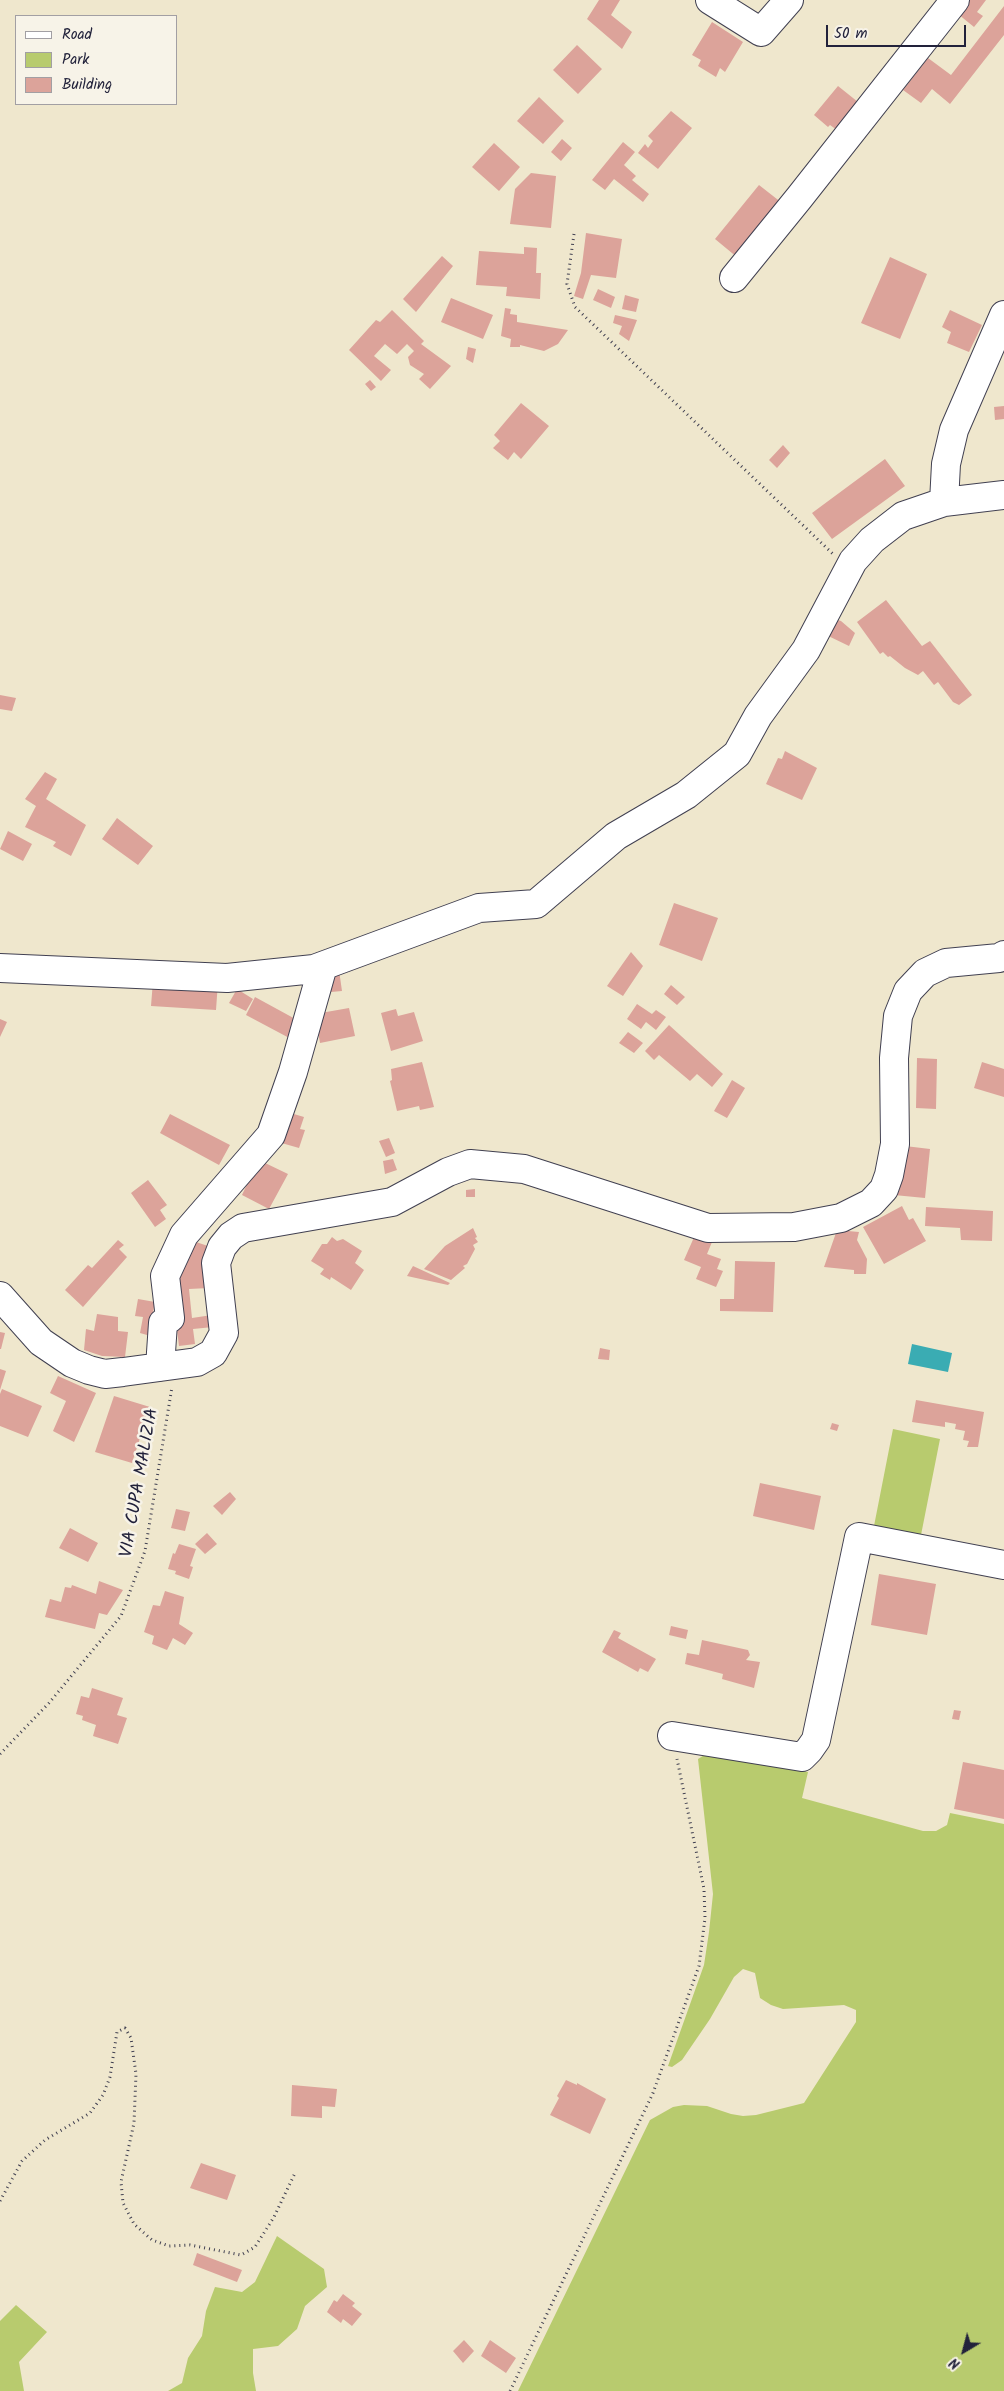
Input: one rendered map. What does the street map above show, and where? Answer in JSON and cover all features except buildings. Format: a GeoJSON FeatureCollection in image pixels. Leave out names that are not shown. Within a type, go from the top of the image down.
{"type":"FeatureCollection","features":[{"type":"Feature","properties":{"kind":"street"},"geometry":{"type":"LineString","coordinates":[[710,0],[761,32],[789,0]]}},
{"type":"Feature","properties":{"kind":"street"},"geometry":{"type":"LineString","coordinates":[[734,278],[956,0]]}},
{"type":"Feature","properties":{"kind":"street"},"geometry":{"type":"LineString","coordinates":[[944,502],[946,464],[954,430],[1004,315]]}},
{"type":"Feature","properties":{"kind":"street"},"geometry":{"type":"LineString","coordinates":[[0,968],[227,978],[314,969],[479,908],[536,904],[616,836],[686,794],[737,754],[758,716],[806,650],[849,570],[872,540],[903,516],[944,502],[1004,495]]}},
{"type":"Feature","properties":{"kind":"street"},"geometry":{"type":"LineString","coordinates":[[0,1296],[41,1342],[72,1363],[105,1374],[166,1373],[197,1362],[213,1353],[224,1333],[216,1263],[222,1247],[230,1236],[243,1228],[392,1202],[448,1172],[470,1164],[524,1169],[708,1228],[794,1227],[841,1218],[871,1203],[884,1189],[889,1175],[895,1144],[894,1068],[898,1016],[908,991],[925,973],[946,963],[999,958],[1004,955]]}},
{"type":"Feature","properties":{"kind":"street"},"geometry":{"type":"LineString","coordinates":[[166,1373],[163,1323],[170,1318],[165,1276],[184,1236],[271,1135],[290,1081],[323,966]]}},
{"type":"Feature","properties":{"kind":"street"},"geometry":{"type":"LineString","coordinates":[[672,1736],[802,1757],[809,1750],[816,1740],[859,1537],[1004,1565]]}},
{"type":"Feature","properties":{"kind":"path"},"geometry":{"type":"LineString","coordinates":[[574,234],[567,284],[575,306],[849,570]]}},
{"type":"Feature","properties":{"kind":"path","name":"VIA CUPA MALIZIA"},"geometry":{"type":"LineString","coordinates":[[0,1754],[49,1703],[121,1616],[145,1551],[166,1373]]}},
{"type":"Feature","properties":{"kind":"path"},"geometry":{"type":"LineString","coordinates":[[510,2391],[653,2093],[699,1966],[704,1918],[704,1889],[672,1736]]}},
{"type":"Feature","properties":{"kind":"path"},"geometry":{"type":"LineString","coordinates":[[0,2201],[22,2161],[45,2140],[90,2113],[104,2095],[110,2077],[117,2032],[125,2028],[131,2038],[136,2074],[134,2123],[121,2182],[122,2203],[134,2224],[152,2240],[169,2246],[190,2245],[241,2255],[256,2247],[274,2218],[295,2173]]}},
{"type":"Feature","properties":{"kind":"green space"},"geometry":{"type":"Polygon","coordinates":[[[893,1429],[940,1439],[921,1535],[874,1526],[893,1429]]]}},
{"type":"Feature","properties":{"kind":"green space"},"geometry":{"type":"Polygon","coordinates":[[[706,1754],[808,1772],[802,1798],[923,1831],[936,1831],[947,1825],[950,1813],[1004,1824],[1004,2391],[518,2391],[650,2120],[673,2107],[684,2105],[707,2106],[743,2116],[756,2115],[804,2103],[856,2022],[856,2010],[844,2005],[783,2009],[771,2005],[760,1998],[755,1973],[743,1969],[734,1977],[710,2019],[682,2060],[672,2067],[668,2066],[704,1965],[709,1932],[713,1894],[698,1759],[706,1754]]]}},
{"type":"Feature","properties":{"kind":"green space"},"geometry":{"type":"Polygon","coordinates":[[[277,2236],[324,2269],[327,2287],[305,2306],[297,2329],[278,2346],[253,2349],[253,2373],[256,2391],[168,2391],[182,2383],[188,2358],[202,2336],[206,2311],[215,2287],[242,2292],[255,2282],[277,2236]]]}},
{"type":"Feature","properties":{"kind":"green space"},"geometry":{"type":"Polygon","coordinates":[[[16,2305],[47,2332],[19,2362],[24,2391],[0,2391],[0,2321],[16,2305]]]}},
{"type":"Feature","properties":{"kind":"water"},"geometry":{"type":"Polygon","coordinates":[[[912,1344],[952,1353],[948,1372],[908,1364],[912,1344]]]}}]}
